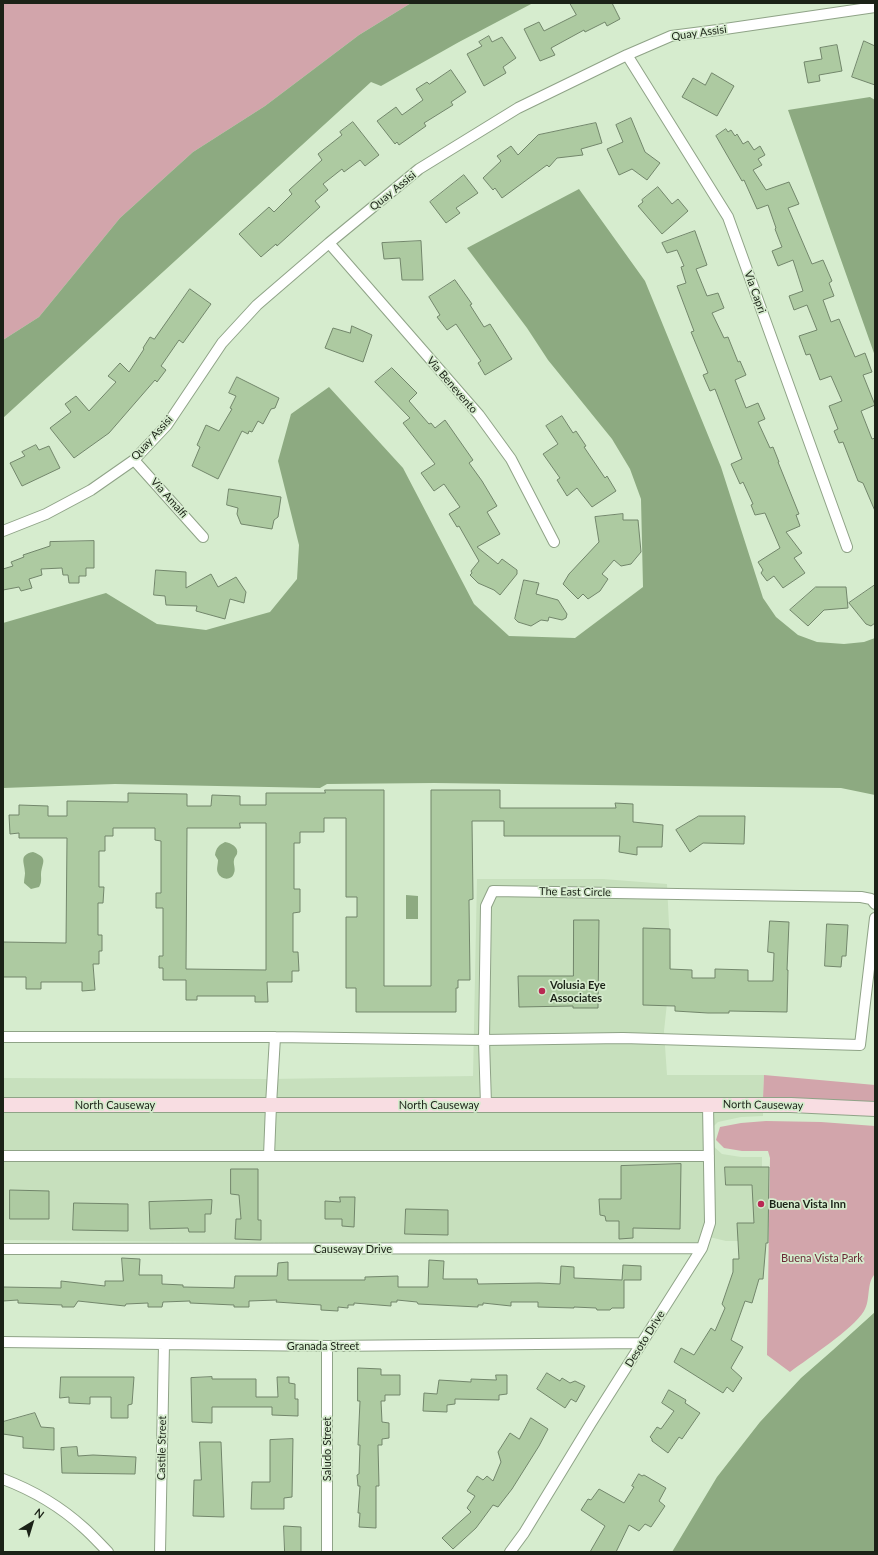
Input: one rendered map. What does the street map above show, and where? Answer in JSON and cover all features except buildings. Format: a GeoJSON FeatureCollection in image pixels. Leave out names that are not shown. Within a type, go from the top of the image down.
{"type":"FeatureCollection","features":[{"type":"Feature","properties":{"kind":"main road","name":"North Causeway"},"geometry":{"type":"LineString","coordinates":[[3,1105],[791,1105],[875,1109]]}},
{"type":"Feature","properties":{"kind":"street","name":"Quay Assisi"},"geometry":{"type":"LineString","coordinates":[[3,531],[46,514],[91,490],[134,460],[167,425],[222,343],[257,305],[419,169],[518,108],[627,54],[671,36],[875,7]]}},
{"type":"Feature","properties":{"kind":"street","name":"Via Capri"},"geometry":{"type":"LineString","coordinates":[[627,54],[728,217],[846,548]]}},
{"type":"Feature","properties":{"kind":"street","name":"Via Benevento"},"geometry":{"type":"LineString","coordinates":[[329,243],[479,415],[511,459],[554,542]]}},
{"type":"Feature","properties":{"kind":"street","name":"Via Amalfi"},"geometry":{"type":"LineString","coordinates":[[134,460],[203,536]]}},
{"type":"Feature","properties":{"kind":"street","name":"The East Circle"},"geometry":{"type":"LineString","coordinates":[[486,1105],[484,1040],[486,906],[493,891],[861,897],[873,902]]}},
{"type":"Feature","properties":{"kind":"street"},"geometry":{"type":"LineString","coordinates":[[3,1037],[275,1037],[484,1040],[623,1038],[860,1045],[875,918]]}},
{"type":"Feature","properties":{"kind":"street"},"geometry":{"type":"LineString","coordinates":[[269,1156],[270,1105],[275,1037]]}},
{"type":"Feature","properties":{"kind":"street","name":"Desoto Drive"},"geometry":{"type":"LineString","coordinates":[[510,1552],[524,1533],[702,1248],[710,1224],[708,1105]]}},
{"type":"Feature","properties":{"kind":"street"},"geometry":{"type":"LineString","coordinates":[[3,1156],[709,1156]]}},
{"type":"Feature","properties":{"kind":"street","name":"Causeway Drive"},"geometry":{"type":"LineString","coordinates":[[3,1249],[702,1248]]}},
{"type":"Feature","properties":{"kind":"street","name":"Granada Street"},"geometry":{"type":"LineString","coordinates":[[3,1342],[327,1346],[642,1343]]}},
{"type":"Feature","properties":{"kind":"street","name":"Castile Street"},"geometry":{"type":"LineString","coordinates":[[160,1552],[164,1344]]}},
{"type":"Feature","properties":{"kind":"street","name":"Saludo Street"},"geometry":{"type":"LineString","coordinates":[[327,1346],[327,1552]]}},
{"type":"Feature","properties":{"kind":"street"},"geometry":{"type":"LineString","coordinates":[[3,1479],[20,1485],[51,1503],[84,1528],[108,1552]]}},
{"type":"Feature","properties":{"kind":"shaded area"},"geometry":{"type":"Polygon","coordinates":[[[411,3],[533,3],[459,42],[381,86],[371,82],[3,418],[3,340],[39,317],[120,218],[193,152],[265,106],[359,35],[411,3]]]}},
{"type":"Feature","properties":{"kind":"shaded area"},"geometry":{"type":"Polygon","coordinates":[[[870,97],[875,100],[875,356],[788,110],[870,97]]]}},
{"type":"Feature","properties":{"kind":"shaded area"},"geometry":{"type":"Polygon","coordinates":[[[579,189],[645,281],[721,467],[763,598],[776,617],[798,635],[817,642],[844,644],[864,642],[875,638],[875,795],[841,788],[434,783],[327,784],[320,788],[115,784],[3,788],[3,623],[106,593],[157,624],[206,630],[270,612],[297,579],[299,545],[278,461],[291,414],[329,387],[403,468],[474,604],[509,636],[575,638],[643,587],[641,499],[630,469],[612,439],[548,360],[527,328],[467,248],[579,189]]]}},
{"type":"Feature","properties":{"kind":"shaded area"},"geometry":{"type":"Polygon","coordinates":[[[225,842],[230,843],[237,849],[237,854],[234,859],[235,870],[233,876],[226,879],[221,877],[218,873],[218,860],[215,855],[218,847],[225,842]]]}},
{"type":"Feature","properties":{"kind":"shaded area"},"geometry":{"type":"Polygon","coordinates":[[[33,852],[41,856],[43,861],[40,885],[39,887],[31,889],[24,883],[25,873],[23,860],[25,855],[33,852]]]}},
{"type":"Feature","properties":{"kind":"shaded area"},"geometry":{"type":"Polygon","coordinates":[[[477,879],[603,879],[667,884],[671,966],[664,1031],[667,1075],[764,1075],[763,1098],[3,1098],[3,1078],[269,1079],[473,1076],[477,879]]]}},
{"type":"Feature","properties":{"kind":"shaded area"},"geometry":{"type":"Polygon","coordinates":[[[406,895],[418,896],[418,919],[406,919],[406,895]]]}},
{"type":"Feature","properties":{"kind":"shaded area"},"geometry":{"type":"Polygon","coordinates":[[[3,1112],[763,1112],[763,1116],[741,1117],[718,1122],[714,1126],[710,1141],[712,1145],[722,1154],[741,1157],[762,1157],[762,1241],[726,1241],[705,1236],[701,1237],[699,1242],[322,1243],[3,1240],[3,1112]]]}},
{"type":"Feature","properties":{"kind":"shaded area"},"geometry":{"type":"Polygon","coordinates":[[[875,1312],[875,1552],[672,1552],[717,1477],[760,1422],[801,1378],[875,1312]]]}},
{"type":"Feature","properties":{"kind":"green space"},"geometry":{"type":"Polygon","coordinates":[[[3,3],[411,3],[359,35],[265,106],[193,152],[120,218],[39,317],[3,340],[3,3]]]}},
{"type":"Feature","properties":{"kind":"green space"},"geometry":{"type":"Polygon","coordinates":[[[764,1075],[875,1085],[875,1102],[763,1098],[764,1075]]]}},
{"type":"Feature","properties":{"kind":"green space","name":"Buena Vista Park"},"geometry":{"type":"Polygon","coordinates":[[[766,1121],[821,1122],[875,1126],[875,1274],[870,1282],[866,1307],[858,1318],[841,1335],[790,1372],[767,1355],[770,1158],[768,1151],[742,1151],[724,1148],[716,1140],[720,1127],[741,1123],[766,1121]]]}},
{"type":"Feature","properties":{"kind":"place","name":"Volusia Eye Associates"},"geometry":{"type":"Point","coordinates":[542,991]}},
{"type":"Feature","properties":{"kind":"place","name":"Buena Vista Inn"},"geometry":{"type":"Point","coordinates":[761,1204]}}]}
